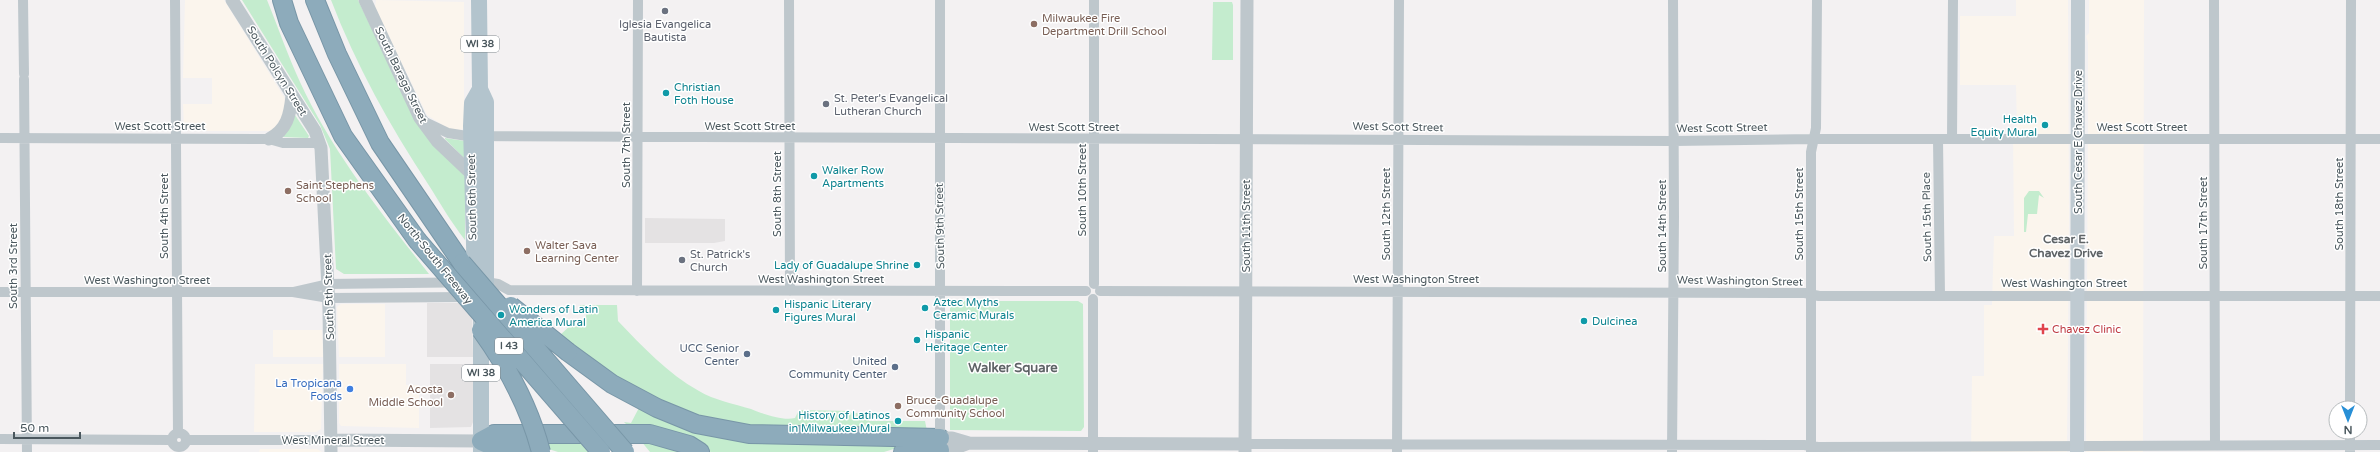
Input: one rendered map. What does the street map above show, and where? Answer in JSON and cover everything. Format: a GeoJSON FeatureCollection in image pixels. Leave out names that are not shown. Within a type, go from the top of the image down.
{"type":"FeatureCollection","features":[{"type":"Feature","properties":{"kind":"highway","name":"North-South Freeway"},"geometry":{"type":"LineString","coordinates":[[282,0],[290,23],[343,136],[417,240],[601,452]]}},
{"type":"Feature","properties":{"kind":"highway","name":"North-South Freeway"},"geometry":{"type":"LineString","coordinates":[[315,0],[337,54],[380,143],[462,263],[625,452]]}},
{"type":"Feature","properties":{"kind":"highway"},"geometry":{"type":"LineString","coordinates":[[326,0],[337,54]]}},
{"type":"Feature","properties":{"kind":"highway"},"geometry":{"type":"LineString","coordinates":[[417,240],[493,346],[525,407],[540,452],[481,446]]}},
{"type":"Feature","properties":{"kind":"highway"},"geometry":{"type":"LineString","coordinates":[[462,263],[568,352],[612,384],[657,408],[696,424],[749,434],[940,446]]}},
{"type":"Feature","properties":{"kind":"highway"},"geometry":{"type":"LineString","coordinates":[[481,446],[494,434],[650,434],[689,445],[700,452]]}},
{"type":"Feature","properties":{"kind":"highway"},"geometry":{"type":"LineString","coordinates":[[904,452],[940,446]]}},
{"type":"Feature","properties":{"kind":"main road","name":"South 6th Street"},"geometry":{"type":"LineString","coordinates":[[479,0],[480,89],[486,102],[472,173],[481,293]]}},
{"type":"Feature","properties":{"kind":"main road","name":"South Cesar E Chavez Drive"},"geometry":{"type":"LineString","coordinates":[[2077,449],[2078,0]]}},
{"type":"Feature","properties":{"kind":"main road","name":"South 6th Street"},"geometry":{"type":"LineString","coordinates":[[479,137],[486,202],[481,293],[481,446]]}},
{"type":"Feature","properties":{"kind":"street","name":"South 3rd Street"},"geometry":{"type":"LineString","coordinates":[[23,0],[27,452]]}},
{"type":"Feature","properties":{"kind":"street","name":"South 4th Street"},"geometry":{"type":"LineString","coordinates":[[175,0],[177,443]]}},
{"type":"Feature","properties":{"kind":"street","name":"South Polcyn Street"},"geometry":{"type":"LineString","coordinates":[[232,0],[320,143]]}},
{"type":"Feature","properties":{"kind":"street","name":"South Baraga Street"},"geometry":{"type":"LineString","coordinates":[[364,0],[420,118],[440,145],[472,173],[483,188],[486,202]]}},
{"type":"Feature","properties":{"kind":"street","name":"South 7th Street"},"geometry":{"type":"LineString","coordinates":[[638,0],[638,290]]}},
{"type":"Feature","properties":{"kind":"street","name":"South 8th Street"},"geometry":{"type":"LineString","coordinates":[[789,0],[788,138],[790,291]]}},
{"type":"Feature","properties":{"kind":"street","name":"South 9th Street"},"geometry":{"type":"LineString","coordinates":[[940,0],[940,446]]}},
{"type":"Feature","properties":{"kind":"street","name":"South 10th Street"},"geometry":{"type":"LineString","coordinates":[[1093,289],[1094,0]]}},
{"type":"Feature","properties":{"kind":"street","name":"South 11th Street"},"geometry":{"type":"LineString","coordinates":[[1245,448],[1247,0]]}},
{"type":"Feature","properties":{"kind":"street","name":"South 12th Street"},"geometry":{"type":"LineString","coordinates":[[1397,449],[1399,0]]}},
{"type":"Feature","properties":{"kind":"street","name":"South 14th Street"},"geometry":{"type":"LineString","coordinates":[[1672,448],[1674,141],[1673,0]]}},
{"type":"Feature","properties":{"kind":"street","name":"South 15th Street"},"geometry":{"type":"LineString","coordinates":[[1811,449],[1811,152],[1816,128],[1817,0]]}},
{"type":"Feature","properties":{"kind":"street"},"geometry":{"type":"LineString","coordinates":[[1952,139],[1953,0]]}},
{"type":"Feature","properties":{"kind":"street","name":"South 17th Street"},"geometry":{"type":"LineString","coordinates":[[2214,0],[2215,445]]}},
{"type":"Feature","properties":{"kind":"street","name":"South 18th Street"},"geometry":{"type":"LineString","coordinates":[[2350,400],[2351,0]]}},
{"type":"Feature","properties":{"kind":"street"},"geometry":{"type":"LineString","coordinates":[[268,139],[282,130],[288,121],[292,96]]}},
{"type":"Feature","properties":{"kind":"street","name":"West Scott Street"},"geometry":{"type":"LineString","coordinates":[[420,118],[448,133],[479,137],[1674,141],[1814,139],[2380,139]]}},
{"type":"Feature","properties":{"kind":"street","name":"West Scott Street"},"geometry":{"type":"LineString","coordinates":[[0,138],[268,139],[283,143],[320,143]]}},
{"type":"Feature","properties":{"kind":"street","name":"South 15th Place"},"geometry":{"type":"LineString","coordinates":[[1938,139],[1940,296]]}},
{"type":"Feature","properties":{"kind":"street","name":"South 5th Street"},"geometry":{"type":"LineString","coordinates":[[320,143],[324,164],[329,298],[331,446]]}},
{"type":"Feature","properties":{"kind":"street","name":"West Washington Street"},"geometry":{"type":"LineString","coordinates":[[293,292],[328,284],[481,293],[497,296],[509,290],[941,291],[1093,289],[1246,292],[1673,292],[1940,296],[2380,296]]}},
{"type":"Feature","properties":{"kind":"street","name":"West Washington Street"},"geometry":{"type":"LineString","coordinates":[[0,292],[293,292],[329,298],[481,293],[498,284],[509,290]]}},
{"type":"Feature","properties":{"kind":"street"},"geometry":{"type":"LineString","coordinates":[[1093,289],[1089,297],[1093,299],[1093,448]]}},
{"type":"Feature","properties":{"kind":"street"},"geometry":{"type":"LineString","coordinates":[[0,440],[177,443]]}},
{"type":"Feature","properties":{"kind":"street","name":"West Mineral Street"},"geometry":{"type":"LineString","coordinates":[[177,443],[185,444],[186,440],[331,446],[481,446]]}},
{"type":"Feature","properties":{"kind":"street"},"geometry":{"type":"LineString","coordinates":[[940,446],[952,450],[969,443],[1093,448],[1397,449],[2077,449],[2215,445],[2350,449],[2380,445]]}},
{"type":"Feature","properties":{"kind":"shaded area"},"geometry":{"type":"Polygon","coordinates":[[[185,0],[224,0],[284,97],[287,107],[274,131],[190,131],[184,128],[183,104],[212,104],[212,78],[183,78],[185,0]]]}},
{"type":"Feature","properties":{"kind":"shaded area"},"geometry":{"type":"Polygon","coordinates":[[[376,0],[464,2],[464,128],[460,130],[449,129],[427,115],[375,8],[376,0]]]}},
{"type":"Feature","properties":{"kind":"shaded area"},"geometry":{"type":"Polygon","coordinates":[[[2016,0],[2068,0],[2069,219],[2067,452],[1971,452],[1972,376],[1984,376],[1984,305],[1992,305],[1994,236],[2014,236],[2013,132],[2017,132],[2016,85],[1960,85],[1960,16],[2016,16],[2016,0]]]}},
{"type":"Feature","properties":{"kind":"shaded area"},"geometry":{"type":"Polygon","coordinates":[[[2089,0],[2144,0],[2143,452],[2086,452],[2088,42],[2086,36],[2089,33],[2089,0]]]}},
{"type":"Feature","properties":{"kind":"shaded area"},"geometry":{"type":"Polygon","coordinates":[[[645,218],[725,219],[725,241],[714,243],[645,243],[645,218]]]}},
{"type":"Feature","properties":{"kind":"shaded area","name":"Acosta Middle School"},"geometry":{"type":"Polygon","coordinates":[[[427,303],[470,303],[472,305],[473,357],[427,357],[427,303]]]}},
{"type":"Feature","properties":{"kind":"shaded area"},"geometry":{"type":"Polygon","coordinates":[[[341,304],[385,304],[385,357],[339,357],[337,307],[341,304]]]}},
{"type":"Feature","properties":{"kind":"shaded area"},"geometry":{"type":"Polygon","coordinates":[[[273,330],[322,330],[323,357],[273,357],[273,330]]]}},
{"type":"Feature","properties":{"kind":"shaded area"},"geometry":{"type":"Polygon","coordinates":[[[255,364],[323,364],[321,429],[316,432],[254,432],[255,364]]]}},
{"type":"Feature","properties":{"kind":"shaded area"},"geometry":{"type":"Polygon","coordinates":[[[339,364],[406,364],[406,385],[419,385],[419,428],[341,426],[339,423],[339,364]]]}},
{"type":"Feature","properties":{"kind":"shaded area","name":"Acosta Middle School"},"geometry":{"type":"Polygon","coordinates":[[[430,364],[473,364],[473,422],[471,427],[430,428],[430,364]]]}},
{"type":"Feature","properties":{"kind":"shaded area"},"geometry":{"type":"Polygon","coordinates":[[[260,449],[317,449],[322,452],[259,452],[260,449]]]}},
{"type":"Feature","properties":{"kind":"green space"},"geometry":{"type":"Polygon","coordinates":[[[242,0],[267,0],[300,82],[327,133],[359,182],[429,274],[344,274],[336,269],[330,149],[320,125],[242,0]]]}},
{"type":"Feature","properties":{"kind":"green space"},"geometry":{"type":"Polygon","coordinates":[[[331,0],[358,0],[381,48],[465,177],[465,240],[414,162],[387,117],[351,48],[331,0]]]}},
{"type":"Feature","properties":{"kind":"green space"},"geometry":{"type":"Polygon","coordinates":[[[1213,2],[1232,2],[1233,60],[1212,60],[1213,2]]]}},
{"type":"Feature","properties":{"kind":"green space"},"geometry":{"type":"Polygon","coordinates":[[[295,115],[309,136],[308,138],[283,137],[295,115]]]}},
{"type":"Feature","properties":{"kind":"green space"},"geometry":{"type":"Polygon","coordinates":[[[445,139],[465,141],[465,159],[445,139]]]}},
{"type":"Feature","properties":{"kind":"green space"},"geometry":{"type":"Polygon","coordinates":[[[2029,191],[2039,191],[2044,198],[2039,195],[2037,214],[2028,214],[2026,232],[2024,232],[2024,198],[2029,191]]]}},
{"type":"Feature","properties":{"kind":"green space"},"geometry":{"type":"Polygon","coordinates":[[[955,301],[1078,301],[1083,304],[1084,427],[1081,431],[950,430],[950,306],[955,301]]]}},
{"type":"Feature","properties":{"kind":"green space"},"geometry":{"type":"Polygon","coordinates":[[[580,305],[617,305],[618,321],[656,359],[687,384],[718,399],[767,415],[785,419],[795,418],[799,410],[850,411],[851,413],[863,413],[863,419],[869,419],[869,421],[925,421],[927,431],[760,430],[675,410],[620,381],[559,336],[573,323],[586,323],[586,312],[580,312],[580,305]]]}},
{"type":"Feature","properties":{"kind":"green space"},"geometry":{"type":"Polygon","coordinates":[[[641,404],[670,417],[913,443],[884,452],[711,452],[630,428],[624,422],[631,423],[641,404]]]}},
{"type":"Feature","properties":{"kind":"green space"},"geometry":{"type":"Polygon","coordinates":[[[520,440],[578,440],[588,452],[558,452],[520,440]]]}},
{"type":"Feature","properties":{"kind":"green space"},"geometry":{"type":"Polygon","coordinates":[[[641,441],[690,452],[650,452],[641,441]]]}},
{"type":"Feature","properties":{"kind":"place","name":"Iglesia Evangelica Bautista"},"geometry":{"type":"Point","coordinates":[665,11]}},
{"type":"Feature","properties":{"kind":"place","name":"Milwaukee Fire Department Drill School"},"geometry":{"type":"Point","coordinates":[1034,24]}},
{"type":"Feature","properties":{"kind":"place","name":"Christian Foth House"},"geometry":{"type":"Point","coordinates":[666,93]}},
{"type":"Feature","properties":{"kind":"place","name":"St. Peter's Evangelical Lutheran Church"},"geometry":{"type":"Point","coordinates":[826,104]}},
{"type":"Feature","properties":{"kind":"place","name":"Health Equity Mural"},"geometry":{"type":"Point","coordinates":[2045,125]}},
{"type":"Feature","properties":{"kind":"place","name":"Walker Row Apartments"},"geometry":{"type":"Point","coordinates":[814,176]}},
{"type":"Feature","properties":{"kind":"place","name":"Saint Stephens School"},"geometry":{"type":"Point","coordinates":[288,191]}},
{"type":"Feature","properties":{"kind":"place","name":"Walter Sava Learning Center"},"geometry":{"type":"Point","coordinates":[527,251]}},
{"type":"Feature","properties":{"kind":"place","name":"St. Patrick's Church"},"geometry":{"type":"Point","coordinates":[682,260]}},
{"type":"Feature","properties":{"kind":"place","name":"Lady of Guadalupe Shrine"},"geometry":{"type":"Point","coordinates":[917,265]}},
{"type":"Feature","properties":{"kind":"place","name":"Aztec Myths Ceramic Murals"},"geometry":{"type":"Point","coordinates":[925,308]}},
{"type":"Feature","properties":{"kind":"place","name":"Hispanic Literary Figures Mural"},"geometry":{"type":"Point","coordinates":[776,310]}},
{"type":"Feature","properties":{"kind":"place","name":"Wonders of Latin America Mural"},"geometry":{"type":"Point","coordinates":[501,315]}},
{"type":"Feature","properties":{"kind":"place","name":"Dulcinea"},"geometry":{"type":"Point","coordinates":[1584,321]}},
{"type":"Feature","properties":{"kind":"place","name":"Chavez Clinic"},"geometry":{"type":"Point","coordinates":[2043,329]}},
{"type":"Feature","properties":{"kind":"place","name":"Hispanic Heritage Center"},"geometry":{"type":"Point","coordinates":[917,340]}},
{"type":"Feature","properties":{"kind":"place","name":"UCC Senior Center"},"geometry":{"type":"Point","coordinates":[747,354]}},
{"type":"Feature","properties":{"kind":"place","name":"United Community Center"},"geometry":{"type":"Point","coordinates":[895,367]}},
{"type":"Feature","properties":{"kind":"place","name":"La Tropicana Foods"},"geometry":{"type":"Point","coordinates":[350,389]}},
{"type":"Feature","properties":{"kind":"place","name":"Acosta Middle School"},"geometry":{"type":"Point","coordinates":[451,395]}},
{"type":"Feature","properties":{"kind":"place","name":"Bruce-Guadalupe Community School"},"geometry":{"type":"Point","coordinates":[898,406]}},
{"type":"Feature","properties":{"kind":"place","name":"History of Latinos in Milwaukee Mural"},"geometry":{"type":"Point","coordinates":[898,421]}},
{"type":"Feature","properties":{"kind":"district","name":"Cesar E. Chavez Drive"},"geometry":{"type":"Point","coordinates":[2066,246]}},
{"type":"Feature","properties":{"kind":"district","name":"Walker Square"},"geometry":{"type":"Point","coordinates":[1013,368]}}]}
